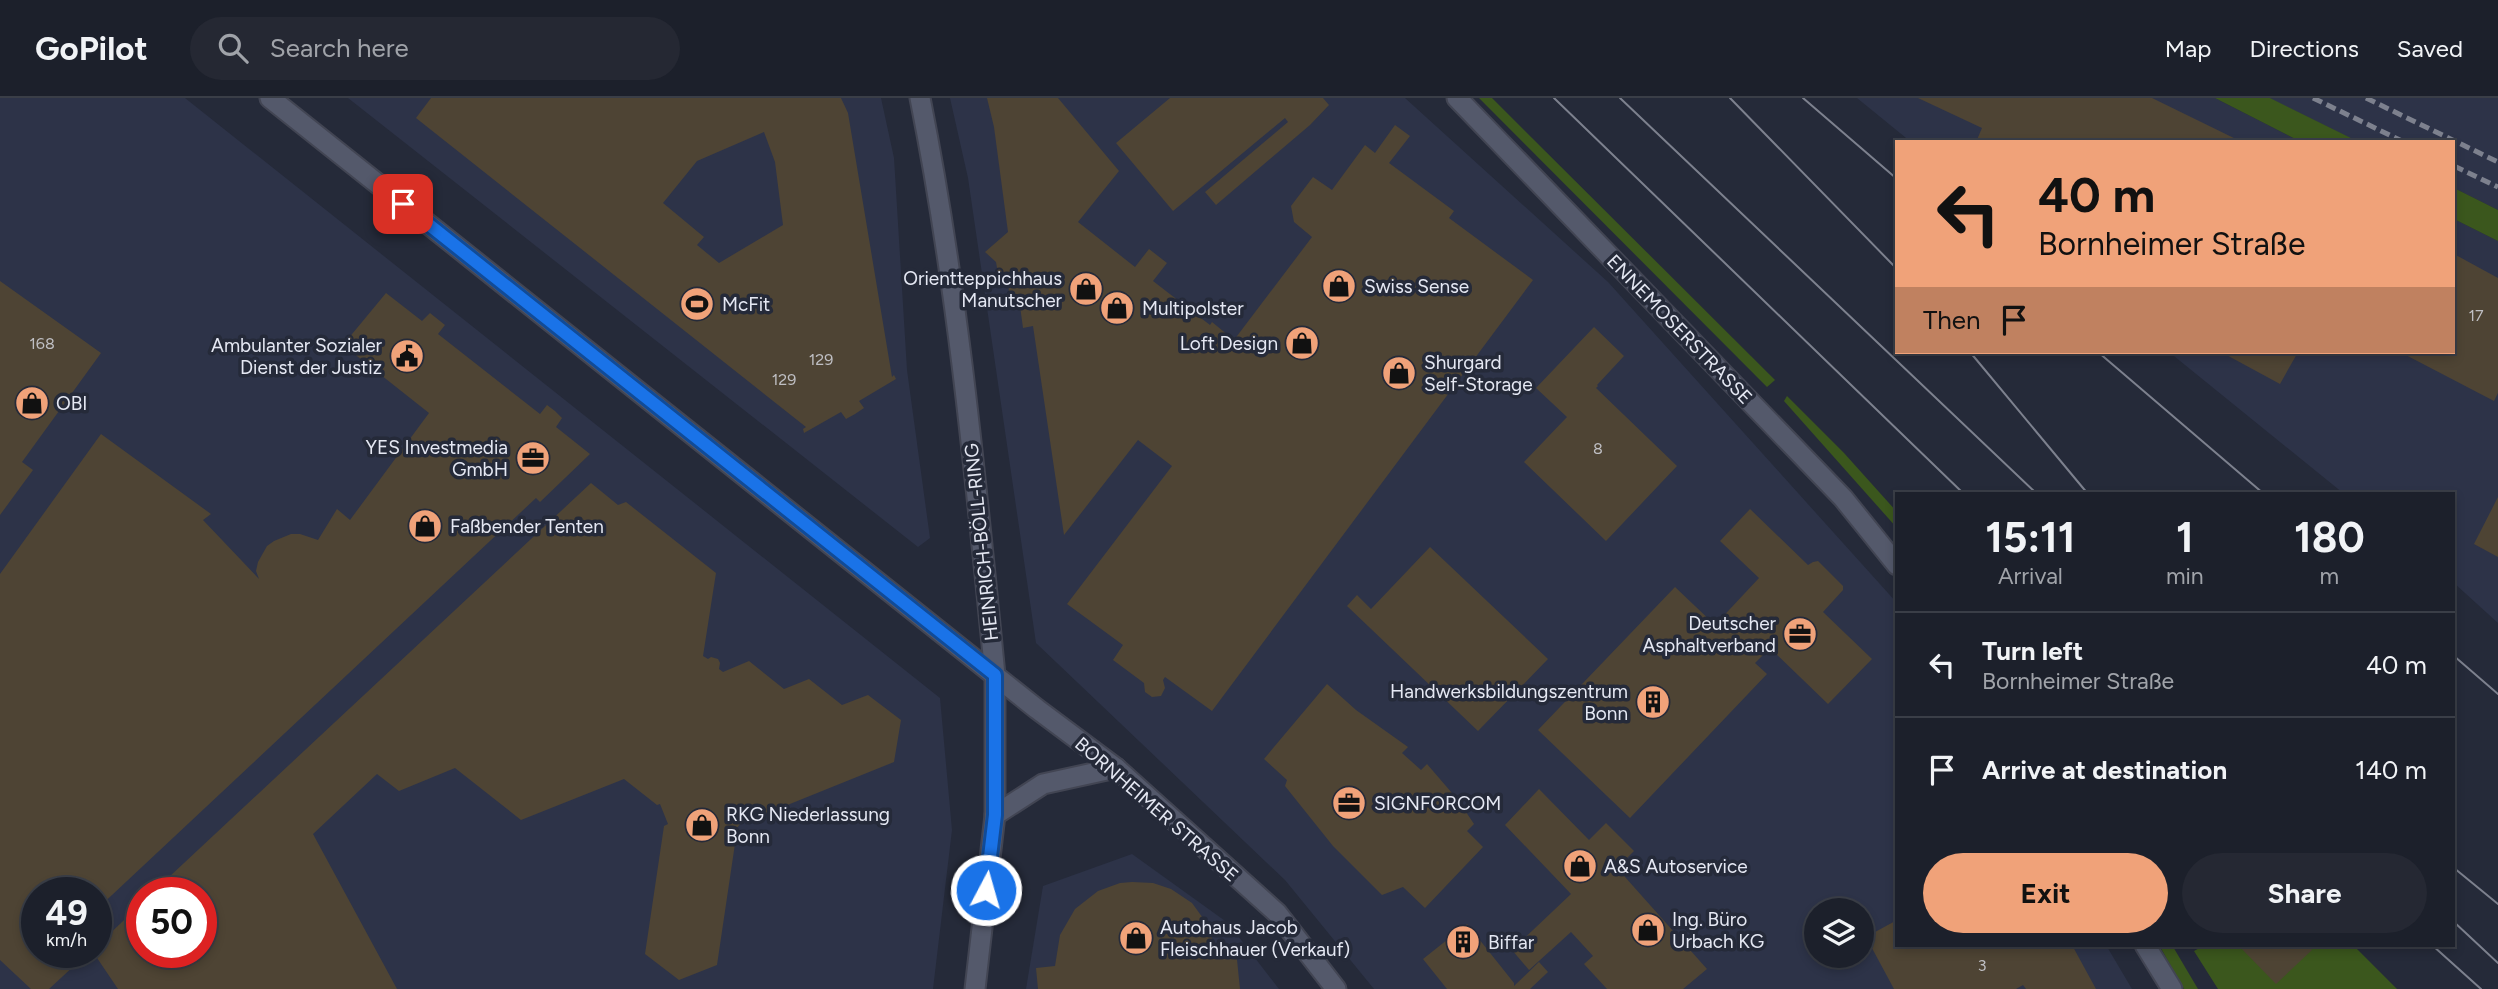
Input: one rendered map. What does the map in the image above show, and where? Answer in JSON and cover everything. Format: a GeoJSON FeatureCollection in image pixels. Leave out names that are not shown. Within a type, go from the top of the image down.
{"type":"FeatureCollection","features":[{"type":"Feature","properties":{"kind":"main road","name":"BORNHEIMER STRASSE"},"geometry":{"type":"LineString","coordinates":[[270,98],[995,675],[1116,768],[1277,913],[1336,989]]}},
{"type":"Feature","properties":{"kind":"main road","name":"HEINRICH-BÖLL-RING"},"geometry":{"type":"LineString","coordinates":[[920,98],[933,164],[958,339],[995,675],[995,815],[975,989]]}},
{"type":"Feature","properties":{"kind":"main road","name":"ENNEMOSERSTRASSE"},"geometry":{"type":"LineString","coordinates":[[1457,98],[1843,498],[1895,563]]}},
{"type":"Feature","properties":{"kind":"main road"},"geometry":{"type":"LineString","coordinates":[[995,815],[1043,784],[1116,768]]}},
{"type":"Feature","properties":{"kind":"main road"},"geometry":{"type":"LineString","coordinates":[[2146,947],[2172,989]]}},
{"type":"Feature","properties":{"kind":"shaded area"},"geometry":{"type":"Polygon","coordinates":[[[0,98],[185,98],[940,698],[952,830],[933,989],[0,989],[0,98]]]}},
{"type":"Feature","properties":{"kind":"shaded area"},"geometry":{"type":"Polygon","coordinates":[[[348,98],[881,98],[894,158],[907,370],[930,538],[918,547],[348,98]]]}},
{"type":"Feature","properties":{"kind":"shaded area"},"geometry":{"type":"Polygon","coordinates":[[[950,98],[1405,98],[1608,282],[1895,601],[1895,947],[2107,947],[2132,989],[1374,989],[1285,880],[1036,643],[968,178],[950,98]]]}},
{"type":"Feature","properties":{"kind":"shaded area"},"geometry":{"type":"Polygon","coordinates":[[[1857,98],[2215,98],[2297,140],[1909,140],[1857,98]]]}},
{"type":"Feature","properties":{"kind":"shaded area"},"geometry":{"type":"Polygon","coordinates":[[[2269,98],[2498,98],[2498,210],[2455,188],[2455,140],[2354,140],[2269,98]]]}},
{"type":"Feature","properties":{"kind":"shaded area"},"geometry":{"type":"Polygon","coordinates":[[[2455,220],[2498,241],[2498,623],[2455,584],[2455,492],[2342,492],[2171,354],[2455,354],[2455,220]]]}},
{"type":"Feature","properties":{"kind":"shaded area","name":"Autohaus Jacob Fleischhauer (Verkauf)"},"geometry":{"type":"Polygon","coordinates":[[[1132,854],[1228,923],[1279,989],[1026,989],[1043,886],[1132,854]]]}},
{"type":"Feature","properties":{"kind":"green space"},"geometry":{"type":"Polygon","coordinates":[[[1479,98],[1492,98],[1775,380],[1767,387],[1479,98]]]}},
{"type":"Feature","properties":{"kind":"green space"},"geometry":{"type":"Polygon","coordinates":[[[2215,98],[2270,98],[2355,140],[2297,140],[2215,98]]]}},
{"type":"Feature","properties":{"kind":"green space"},"geometry":{"type":"Polygon","coordinates":[[[2455,188],[2498,210],[2498,241],[2455,220],[2455,188]]]}},
{"type":"Feature","properties":{"kind":"green space"},"geometry":{"type":"Polygon","coordinates":[[[1787,396],[1895,510],[1895,526],[1784,401],[1787,396]]]}},
{"type":"Feature","properties":{"kind":"green space"},"geometry":{"type":"Polygon","coordinates":[[[2160,947],[2173,947],[2198,989],[2184,989],[2160,947]]]}},
{"type":"Feature","properties":{"kind":"green space"},"geometry":{"type":"Polygon","coordinates":[[[2201,947],[2311,950],[2309,947],[2355,947],[2397,989],[2218,989],[2194,951],[2201,947]]]}},
{"type":"Feature","properties":{"kind":"building"},"geometry":{"type":"Polygon","coordinates":[[[431,98],[841,98],[848,113],[892,377],[894,375],[896,379],[859,401],[864,408],[855,414],[846,419],[841,412],[804,433],[803,429],[806,427],[416,118],[431,98]],[[764,132],[697,161],[663,203],[704,237],[697,245],[719,263],[783,225],[775,162],[764,132]]]}},
{"type":"Feature","properties":{"kind":"building"},"geometry":{"type":"Polygon","coordinates":[[[987,98],[1058,98],[1119,171],[1078,222],[1135,267],[1149,249],[1167,263],[1153,281],[1234,340],[1312,237],[1294,222],[1291,206],[1313,177],[1332,190],[1365,145],[1375,153],[1395,125],[1410,136],[1389,163],[1454,211],[1449,218],[1533,280],[1212,711],[1165,677],[1165,688],[1161,696],[1152,697],[1145,692],[1144,683],[1113,660],[1123,645],[1067,604],[1172,466],[1138,440],[1064,535],[1033,326],[1023,328],[1020,306],[1011,307],[1008,284],[1000,285],[996,262],[985,252],[1008,232],[994,127],[987,98]]]}},
{"type":"Feature","properties":{"kind":"building"},"geometry":{"type":"Polygon","coordinates":[[[1170,98],[1323,98],[1329,105],[1310,125],[1216,205],[1205,192],[1288,122],[1285,118],[1173,211],[1116,143],[1170,98]]]}},
{"type":"Feature","properties":{"kind":"building"},"geometry":{"type":"Polygon","coordinates":[[[1918,98],[2152,98],[2238,140],[1977,140],[1982,128],[1918,98]]]}},
{"type":"Feature","properties":{"kind":"building"},"geometry":{"type":"Polygon","coordinates":[[[2455,255],[2498,278],[2498,393],[2494,401],[2404,354],[2455,354],[2455,255]]]}},
{"type":"Feature","properties":{"kind":"building","name":"OBI"},"geometry":{"type":"Polygon","coordinates":[[[0,281],[101,353],[22,462],[33,470],[0,515],[0,281]]]}},
{"type":"Feature","properties":{"kind":"building"},"geometry":{"type":"Polygon","coordinates":[[[386,293],[422,321],[430,313],[445,325],[438,334],[540,414],[547,405],[555,411],[562,418],[556,427],[590,454],[540,502],[536,498],[131,877],[126,877],[126,882],[112,895],[112,877],[21,877],[21,968],[72,968],[49,989],[31,989],[0,960],[0,574],[101,434],[211,514],[203,520],[259,579],[256,571],[258,562],[267,546],[274,541],[291,534],[318,540],[337,509],[350,520],[429,413],[343,345],[386,293]]]}},
{"type":"Feature","properties":{"kind":"building"},"geometry":{"type":"Polygon","coordinates":[[[1594,327],[1624,356],[1596,388],[1677,466],[1606,541],[1524,462],[1567,417],[1536,388],[1594,327]]]}},
{"type":"Feature","properties":{"kind":"building"},"geometry":{"type":"Polygon","coordinates":[[[2225,354],[2297,354],[2280,384],[2225,354]]]}},
{"type":"Feature","properties":{"kind":"building"},"geometry":{"type":"Polygon","coordinates":[[[591,483],[618,505],[626,502],[716,573],[703,656],[718,659],[719,669],[723,672],[749,661],[784,689],[809,679],[842,705],[868,695],[901,720],[894,762],[750,820],[746,817],[732,834],[736,837],[717,965],[679,980],[645,954],[664,826],[668,824],[660,804],[657,805],[624,779],[521,820],[455,768],[399,791],[377,774],[313,834],[397,989],[118,989],[104,968],[112,968],[112,932],[126,918],[126,968],[217,968],[217,877],[169,877],[591,483]]]}},
{"type":"Feature","properties":{"kind":"building"},"geometry":{"type":"Polygon","coordinates":[[[2498,497],[2498,557],[2474,544],[2498,497]]]}},
{"type":"Feature","properties":{"kind":"building","name":"Handwerksbildungszentrum Bonn"},"geometry":{"type":"Polygon","coordinates":[[[1750,509],[1808,565],[1818,561],[1843,586],[1843,590],[1823,612],[1872,659],[1828,704],[1770,648],[1755,663],[1767,674],[1630,818],[1538,730],[1675,587],[1715,625],[1759,578],[1720,541],[1750,509]]]}},
{"type":"Feature","properties":{"kind":"building","name":"Handwerksbildungszentrum Bonn"},"geometry":{"type":"Polygon","coordinates":[[[1430,547],[1548,659],[1478,731],[1347,606],[1357,595],[1371,609],[1430,547]]]}},
{"type":"Feature","properties":{"kind":"building"},"geometry":{"type":"Polygon","coordinates":[[[1327,684],[1356,710],[1408,747],[1402,753],[1421,770],[1427,764],[1458,800],[1474,824],[1467,831],[1483,847],[1425,908],[1403,887],[1382,895],[1333,846],[1285,786],[1287,780],[1264,759],[1327,684]]]}},
{"type":"Feature","properties":{"kind":"building"},"geometry":{"type":"Polygon","coordinates":[[[1539,789],[1589,840],[1606,823],[1634,851],[1617,868],[1707,969],[1683,989],[1607,989],[1584,964],[1593,956],[1571,932],[1529,970],[1512,950],[1571,894],[1505,825],[1539,789]]]}},
{"type":"Feature","properties":{"kind":"building","name":"Autohaus Jacob Fleischhauer (Verkauf)"},"geometry":{"type":"Polygon","coordinates":[[[1120,883],[1153,883],[1171,889],[1192,903],[1208,925],[1216,951],[1236,950],[1240,989],[1038,989],[1036,968],[1055,966],[1060,935],[1075,909],[1098,891],[1120,883]]]}},
{"type":"Feature","properties":{"kind":"building"},"geometry":{"type":"Polygon","coordinates":[[[1895,921],[1895,947],[2073,947],[2096,989],[2026,989],[2023,985],[2016,989],[1894,989],[1874,952],[1874,933],[1895,921]]]}},
{"type":"Feature","properties":{"kind":"building","name":"Biffar"},"geometry":{"type":"Polygon","coordinates":[[[1467,924],[1514,986],[1539,962],[1548,972],[1530,989],[1447,989],[1423,959],[1467,924]]]}},
{"type":"Feature","properties":{"kind":"building"},"geometry":{"type":"Polygon","coordinates":[[[2240,947],[2309,947],[2312,950],[2276,984],[2240,947]]]}},
{"type":"Feature","properties":{"kind":"tram line"},"geometry":{"type":"LineString","coordinates":[[1554,98],[1962,492]]}},
{"type":"Feature","properties":{"kind":"tram line"},"geometry":{"type":"LineString","coordinates":[[1620,98],[2035,492]]}},
{"type":"Feature","properties":{"kind":"tram line"},"geometry":{"type":"LineString","coordinates":[[1730,98],[1895,267]]}},
{"type":"Feature","properties":{"kind":"tram line"},"geometry":{"type":"LineString","coordinates":[[1803,98],[1895,177]]}},
{"type":"Feature","properties":{"kind":"tram line"},"geometry":{"type":"LineString","coordinates":[[1972,354],[2086,492]]}},
{"type":"Feature","properties":{"kind":"tram line"},"geometry":{"type":"LineString","coordinates":[[2100,354],[2262,492]]}},
{"type":"Feature","properties":{"kind":"tram line"},"geometry":{"type":"LineString","coordinates":[[2455,657],[2498,694]]}},
{"type":"Feature","properties":{"kind":"tram line"},"geometry":{"type":"LineString","coordinates":[[2455,869],[2498,904]]}},
{"type":"Feature","properties":{"kind":"tram line"},"geometry":{"type":"LineString","coordinates":[[2455,923],[2498,963]]}},
{"type":"Feature","properties":{"kind":"tram line"},"geometry":{"type":"LineString","coordinates":[[2434,947],[2481,989]]}},
{"type":"Feature","properties":{"kind":"railway"},"geometry":{"type":"LineString","coordinates":[[2313,98],[2400,140]]}},
{"type":"Feature","properties":{"kind":"railway"},"geometry":{"type":"LineString","coordinates":[[2366,98],[2453,140]]}},
{"type":"Feature","properties":{"kind":"railway"},"geometry":{"type":"LineString","coordinates":[[2455,141],[2498,162]]}},
{"type":"Feature","properties":{"kind":"railway"},"geometry":{"type":"LineString","coordinates":[[2455,166],[2498,187]]}},
{"type":"Feature","properties":{"kind":"place","name":"Swiss Sense"},"geometry":{"type":"Point","coordinates":[1339,286]}},
{"type":"Feature","properties":{"kind":"place","name":"Orientteppichhaus Manutscher"},"geometry":{"type":"Point","coordinates":[1086,289]}},
{"type":"Feature","properties":{"kind":"place","name":"McFit"},"geometry":{"type":"Point","coordinates":[697,304]}},
{"type":"Feature","properties":{"kind":"place","name":"Multipolster"},"geometry":{"type":"Point","coordinates":[1117,308]}},
{"type":"Feature","properties":{"kind":"place","name":"Loft Design"},"geometry":{"type":"Point","coordinates":[1302,343]}},
{"type":"Feature","properties":{"kind":"place","name":"Ambulanter Sozialer Dienst der Justiz"},"geometry":{"type":"Point","coordinates":[407,356]}},
{"type":"Feature","properties":{"kind":"place","name":"Shurgard Self-Storage"},"geometry":{"type":"Point","coordinates":[1399,373]}},
{"type":"Feature","properties":{"kind":"place","name":"OBI"},"geometry":{"type":"Point","coordinates":[32,403]}},
{"type":"Feature","properties":{"kind":"place","name":"YES Investmedia GmbH"},"geometry":{"type":"Point","coordinates":[533,458]}},
{"type":"Feature","properties":{"kind":"place","name":"Faßbender Tenten"},"geometry":{"type":"Point","coordinates":[425,526]}},
{"type":"Feature","properties":{"kind":"place","name":"Deutscher Asphaltverband"},"geometry":{"type":"Point","coordinates":[1800,634]}},
{"type":"Feature","properties":{"kind":"place","name":"Handwerksbildungszentrum Bonn"},"geometry":{"type":"Point","coordinates":[1653,702]}},
{"type":"Feature","properties":{"kind":"place","name":"SIGNFORCOM"},"geometry":{"type":"Point","coordinates":[1349,803]}},
{"type":"Feature","properties":{"kind":"place","name":"RKG Niederlassung Bonn"},"geometry":{"type":"Point","coordinates":[702,825]}},
{"type":"Feature","properties":{"kind":"place","name":"A&S Autoservice"},"geometry":{"type":"Point","coordinates":[1580,866]}},
{"type":"Feature","properties":{"kind":"place","name":"Ing. Büro Urbach KG"},"geometry":{"type":"Point","coordinates":[1648,930]}},
{"type":"Feature","properties":{"kind":"place","name":"Autohaus Jacob Fleischhauer (Verkauf)"},"geometry":{"type":"Point","coordinates":[1136,938]}},
{"type":"Feature","properties":{"kind":"place","name":"Biffar"},"geometry":{"type":"Point","coordinates":[1463,942]}},
{"type":"Feature","properties":{"kind":"route"},"geometry":{"type":"LineString","coordinates":[[403,204],[995,675],[995,815],[986,890]]}}]}
